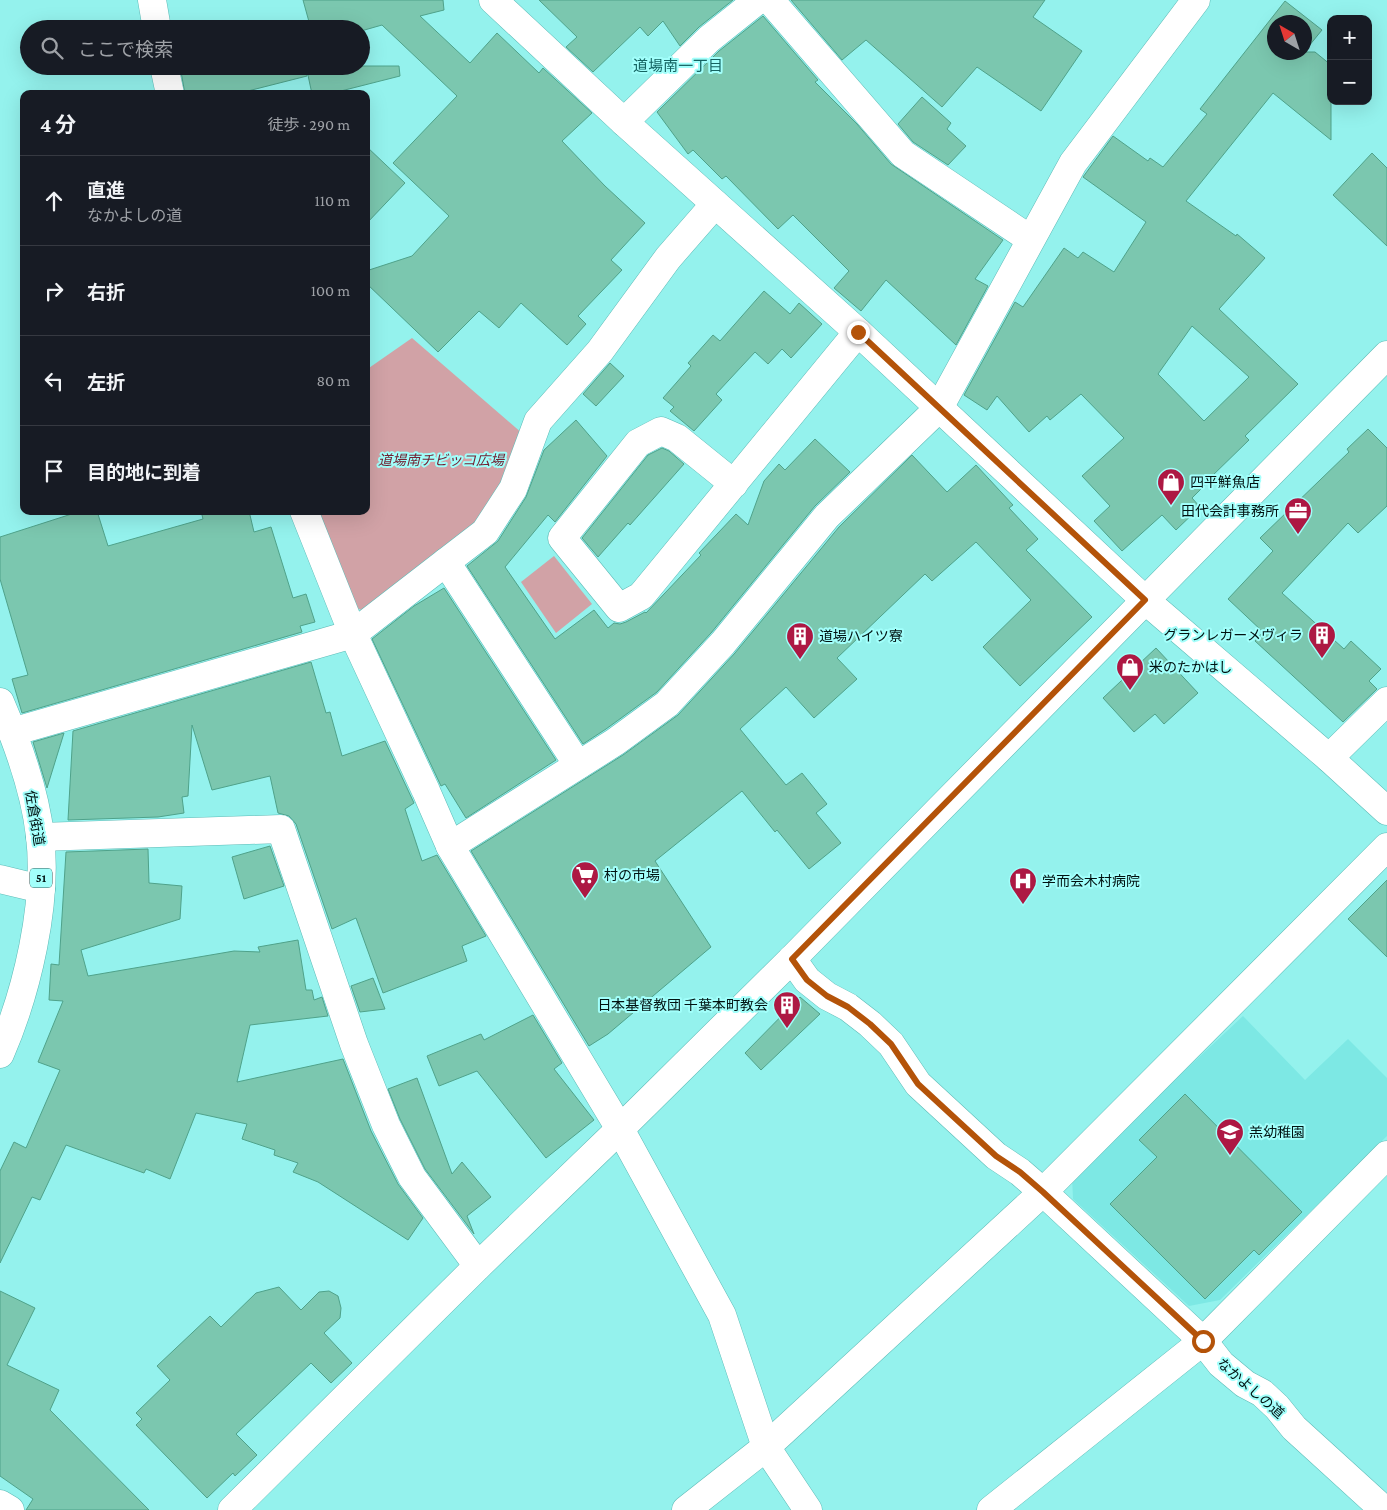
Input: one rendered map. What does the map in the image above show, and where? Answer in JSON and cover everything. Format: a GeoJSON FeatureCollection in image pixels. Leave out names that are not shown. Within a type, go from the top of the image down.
{"type":"FeatureCollection","features":[{"type":"Feature","properties":{"kind":"main road"},"geometry":{"type":"LineString","coordinates":[[152,0],[155,20]]}},
{"type":"Feature","properties":{"kind":"main road"},"geometry":{"type":"LineString","coordinates":[[493,0],[624,122],[858,332],[1145,600],[1329,758],[1387,811]]}},
{"type":"Feature","properties":{"kind":"main road"},"geometry":{"type":"LineString","coordinates":[[624,122],[710,39],[758,0]]}},
{"type":"Feature","properties":{"kind":"main road"},"geometry":{"type":"LineString","coordinates":[[770,0],[902,154],[1030,239]]}},
{"type":"Feature","properties":{"kind":"main road"},"geometry":{"type":"LineString","coordinates":[[450,846],[615,742],[667,704],[723,643],[826,516],[939,408],[1073,163],[1196,0]]}},
{"type":"Feature","properties":{"kind":"main road"},"geometry":{"type":"LineString","coordinates":[[166,75],[169,90]]}},
{"type":"Feature","properties":{"kind":"main road"},"geometry":{"type":"LineString","coordinates":[[12,732],[353,634],[485,532],[513,489],[538,421],[600,350],[668,258],[715,204]]}},
{"type":"Feature","properties":{"kind":"main road"},"geometry":{"type":"LineString","coordinates":[[734,484],[677,438],[661,431],[638,442],[562,538],[619,608],[640,596],[734,484],[858,332]]}},
{"type":"Feature","properties":{"kind":"main road"},"geometry":{"type":"LineString","coordinates":[[232,1510],[792,959],[1387,355]]}},
{"type":"Feature","properties":{"kind":"main road"},"geometry":{"type":"LineString","coordinates":[[306,515],[353,634],[450,846],[620,1129],[722,1315],[766,1448],[808,1510]]}},
{"type":"Feature","properties":{"kind":"main road"},"geometry":{"type":"LineString","coordinates":[[446,562],[578,765]]}},
{"type":"Feature","properties":{"kind":"main road"},"geometry":{"type":"LineString","coordinates":[[1329,758],[1387,701]]}},
{"type":"Feature","properties":{"kind":"main road","name":"佐倉街道"},"geometry":{"type":"LineString","coordinates":[[0,702],[26,772],[40,836],[41,889],[26,978],[19,1005],[0,1054]]}},
{"type":"Feature","properties":{"kind":"main road"},"geometry":{"type":"LineString","coordinates":[[40,836],[281,830],[354,1044],[386,1125],[412,1177],[478,1266]]}},
{"type":"Feature","properties":{"kind":"main road"},"geometry":{"type":"LineString","coordinates":[[686,1510],[766,1448],[1043,1192],[1387,848]]}},
{"type":"Feature","properties":{"kind":"main road"},"geometry":{"type":"LineString","coordinates":[[0,879],[41,889]]}},
{"type":"Feature","properties":{"kind":"main road","name":"なかよしの道"},"geometry":{"type":"LineString","coordinates":[[792,959],[807,980],[827,996],[848,1007],[891,1044],[918,1084],[996,1156],[1020,1172],[1043,1192],[1203,1341],[1221,1364],[1277,1407],[1294,1428],[1384,1510]]}},
{"type":"Feature","properties":{"kind":"main road"},"geometry":{"type":"LineString","coordinates":[[991,1510],[1203,1341],[1387,1155]]}},
{"type":"Feature","properties":{"kind":"main road"},"geometry":{"type":"LineString","coordinates":[[0,1504],[10,1510]]}},
{"type":"Feature","properties":{"kind":"shaded area","name":"羔幼稚園"},"geometry":{"type":"Polygon","coordinates":[[[1243,1016],[1305,1080],[1348,1039],[1387,1078],[1387,1136],[1220,1300],[1189,1306],[1073,1199],[1072,1176],[1243,1016]]]}},
{"type":"Feature","properties":{"kind":"green space","name":"道場南チビッコ広場"},"geometry":{"type":"Polygon","coordinates":[[[412,338],[530,440],[485,529],[366,612],[352,606],[315,515],[370,515],[370,367],[412,338]]]}},
{"type":"Feature","properties":{"kind":"green space"},"geometry":{"type":"Polygon","coordinates":[[[554,556],[592,604],[556,633],[521,582],[554,556]]]}},
{"type":"Feature","properties":{"kind":"building"},"geometry":{"type":"Polygon","coordinates":[[[303,0],[443,0],[444,10],[420,16],[470,63],[497,33],[539,73],[543,68],[592,113],[562,141],[605,186],[645,223],[611,260],[622,270],[578,316],[586,324],[567,345],[521,303],[499,328],[479,311],[438,352],[370,287],[370,270],[412,256],[449,216],[393,163],[457,96],[382,25],[370,28],[370,20],[309,20],[303,0]]]}},
{"type":"Feature","properties":{"kind":"building"},"geometry":{"type":"Polygon","coordinates":[[[539,0],[733,0],[699,27],[680,46],[663,21],[648,36],[640,27],[593,72],[566,47],[577,37],[539,0]]]}},
{"type":"Feature","properties":{"kind":"building"},"geometry":{"type":"Polygon","coordinates":[[[791,0],[1045,0],[1033,17],[1082,51],[1041,111],[977,67],[942,107],[866,40],[842,60],[791,0]]]}},
{"type":"Feature","properties":{"kind":"building"},"geometry":{"type":"Polygon","coordinates":[[[1285,1],[1303,15],[1274,15],[1285,1]]]}},
{"type":"Feature","properties":{"kind":"building"},"geometry":{"type":"Polygon","coordinates":[[[763,16],[818,80],[815,82],[857,124],[891,164],[1003,240],[975,279],[988,286],[956,345],[886,280],[861,311],[834,288],[849,271],[793,215],[778,229],[726,176],[722,179],[693,150],[688,154],[657,112],[719,51],[763,16]]]}},
{"type":"Feature","properties":{"kind":"building"},"geometry":{"type":"Polygon","coordinates":[[[1312,22],[1322,30],[1312,42],[1312,22]]]}},
{"type":"Feature","properties":{"kind":"building"},"geometry":{"type":"Polygon","coordinates":[[[1267,24],[1267,60],[1312,60],[1312,52],[1315,52],[1327,62],[1327,105],[1331,105],[1331,140],[1273,93],[1186,201],[1236,236],[1237,234],[1265,258],[1219,309],[1298,384],[1245,436],[1249,440],[1192,498],[1200,507],[1176,530],[1162,515],[1122,551],[1094,521],[1110,506],[1082,476],[1124,438],[1081,394],[1050,420],[1047,416],[1029,432],[997,396],[987,410],[964,395],[1015,302],[1023,307],[1064,248],[1078,258],[1083,252],[1114,272],[1146,222],[1083,177],[1113,136],[1148,161],[1150,158],[1163,167],[1207,114],[1200,109],[1267,24]],[[1192,326],[1158,374],[1204,421],[1249,377],[1192,326]]]}},
{"type":"Feature","properties":{"kind":"building"},"geometry":{"type":"Polygon","coordinates":[[[370,66],[399,66],[400,76],[345,90],[311,90],[308,75],[370,75],[370,66]]]}},
{"type":"Feature","properties":{"kind":"building"},"geometry":{"type":"Polygon","coordinates":[[[182,75],[307,75],[252,90],[184,90],[182,75]]]}},
{"type":"Feature","properties":{"kind":"building"},"geometry":{"type":"Polygon","coordinates":[[[922,97],[951,123],[947,129],[966,146],[948,165],[913,142],[898,124],[922,97]]]}},
{"type":"Feature","properties":{"kind":"building"},"geometry":{"type":"Polygon","coordinates":[[[370,150],[405,183],[370,220],[370,150]]]}},
{"type":"Feature","properties":{"kind":"building"},"geometry":{"type":"Polygon","coordinates":[[[1372,153],[1387,168],[1387,246],[1333,195],[1372,153]]]}},
{"type":"Feature","properties":{"kind":"building"},"geometry":{"type":"Polygon","coordinates":[[[764,291],[790,314],[799,303],[822,324],[791,358],[782,349],[768,364],[755,352],[716,394],[722,400],[694,431],[670,411],[674,407],[663,398],[691,366],[688,363],[713,335],[720,341],[764,291]]]}},
{"type":"Feature","properties":{"kind":"building"},"geometry":{"type":"Polygon","coordinates":[[[610,363],[624,376],[596,406],[583,394],[610,363]]]}},
{"type":"Feature","properties":{"kind":"building"},"geometry":{"type":"Polygon","coordinates":[[[576,420],[607,456],[555,522],[548,515],[505,567],[555,639],[594,610],[608,628],[614,623],[620,624],[646,613],[701,555],[699,553],[736,514],[748,525],[764,481],[779,464],[785,470],[815,439],[850,472],[815,506],[711,633],[657,692],[583,744],[467,566],[498,541],[526,497],[544,450],[576,420]]]}},
{"type":"Feature","properties":{"kind":"building"},"geometry":{"type":"Polygon","coordinates":[[[1368,429],[1387,448],[1387,506],[1358,533],[1348,523],[1282,593],[1344,649],[1351,641],[1381,669],[1369,681],[1377,689],[1343,722],[1255,641],[1263,632],[1228,599],[1273,551],[1260,538],[1349,452],[1347,449],[1368,429]]]}},
{"type":"Feature","properties":{"kind":"building"},"geometry":{"type":"Polygon","coordinates":[[[662,448],[669,451],[684,464],[630,525],[628,523],[598,557],[582,538],[648,455],[662,448]]]}},
{"type":"Feature","properties":{"kind":"building"},"geometry":{"type":"Polygon","coordinates":[[[912,455],[947,492],[976,465],[1013,505],[1009,508],[1038,539],[1026,550],[1092,617],[1020,686],[983,647],[1031,600],[976,542],[932,581],[925,574],[837,658],[857,679],[814,718],[786,687],[740,729],[786,785],[802,773],[827,804],[816,813],[841,843],[809,869],[777,830],[775,832],[742,791],[655,861],[711,947],[608,1034],[589,1046],[471,851],[623,755],[678,715],[735,653],[839,527],[912,455]]]}},
{"type":"Feature","properties":{"kind":"building"},"geometry":{"type":"Polygon","coordinates":[[[69,515],[98,515],[108,546],[203,519],[202,515],[250,515],[254,532],[271,527],[293,598],[306,594],[315,622],[300,626],[302,632],[22,713],[12,679],[28,675],[0,579],[0,537],[69,515]]]}},
{"type":"Feature","properties":{"kind":"building"},"geometry":{"type":"Polygon","coordinates":[[[444,588],[556,760],[466,818],[445,784],[441,786],[372,639],[414,606],[444,588]]]}},
{"type":"Feature","properties":{"kind":"building"},"geometry":{"type":"Polygon","coordinates":[[[1156,648],[1198,693],[1164,724],[1155,714],[1134,732],[1103,698],[1156,648]]]}},
{"type":"Feature","properties":{"kind":"building"},"geometry":{"type":"Polygon","coordinates":[[[311,662],[326,713],[330,712],[342,756],[385,741],[414,803],[405,809],[422,861],[437,855],[486,936],[462,946],[467,961],[383,993],[356,918],[332,929],[296,824],[289,816],[278,813],[270,776],[212,790],[192,725],[188,796],[182,797],[184,813],[158,817],[68,820],[73,731],[311,662]]]}},
{"type":"Feature","properties":{"kind":"building"},"geometry":{"type":"Polygon","coordinates":[[[64,733],[47,788],[33,742],[64,733]]]}},
{"type":"Feature","properties":{"kind":"building"},"geometry":{"type":"Polygon","coordinates":[[[270,846],[284,886],[244,899],[232,857],[270,846]]]}},
{"type":"Feature","properties":{"kind":"building"},"geometry":{"type":"Polygon","coordinates":[[[148,849],[149,883],[182,886],[180,919],[81,950],[88,976],[234,951],[260,952],[258,947],[298,940],[306,990],[312,990],[314,1000],[322,997],[328,1016],[250,1025],[237,1082],[343,1059],[371,1131],[398,1184],[423,1218],[408,1240],[318,1182],[293,1172],[298,1163],[274,1155],[275,1150],[242,1139],[247,1124],[196,1113],[170,1179],[146,1169],[144,1173],[66,1145],[40,1200],[32,1197],[0,1263],[0,1171],[14,1142],[26,1148],[60,1070],[38,1062],[63,1001],[49,1000],[51,964],[59,965],[66,852],[148,849]]]}},
{"type":"Feature","properties":{"kind":"building"},"geometry":{"type":"Polygon","coordinates":[[[1387,880],[1387,957],[1348,919],[1387,880]]]}},
{"type":"Feature","properties":{"kind":"building"},"geometry":{"type":"Polygon","coordinates":[[[373,978],[385,1009],[360,1012],[351,986],[373,978]]]}},
{"type":"Feature","properties":{"kind":"building","name":"日本基督教団 千葉本町教会"},"geometry":{"type":"Polygon","coordinates":[[[800,997],[820,1014],[761,1070],[745,1053],[800,997]]]}},
{"type":"Feature","properties":{"kind":"building"},"geometry":{"type":"Polygon","coordinates":[[[533,1015],[562,1063],[554,1069],[594,1120],[546,1158],[477,1071],[439,1086],[427,1056],[481,1034],[484,1040],[533,1015]]]}},
{"type":"Feature","properties":{"kind":"building"},"geometry":{"type":"Polygon","coordinates":[[[417,1078],[452,1174],[462,1162],[491,1197],[467,1216],[474,1234],[425,1169],[400,1119],[388,1089],[417,1078]]]}},
{"type":"Feature","properties":{"kind":"building"},"geometry":{"type":"Polygon","coordinates":[[[1185,1094],[1302,1212],[1259,1255],[1254,1250],[1205,1299],[1110,1204],[1157,1157],[1139,1140],[1185,1094]]]}},
{"type":"Feature","properties":{"kind":"building"},"geometry":{"type":"Polygon","coordinates":[[[279,1287],[301,1310],[319,1292],[329,1291],[338,1296],[341,1308],[340,1318],[324,1333],[352,1363],[331,1383],[311,1363],[236,1434],[257,1455],[235,1476],[233,1473],[207,1498],[136,1425],[142,1419],[136,1413],[170,1380],[157,1366],[210,1316],[221,1327],[256,1293],[279,1287]]]}},
{"type":"Feature","properties":{"kind":"building"},"geometry":{"type":"Polygon","coordinates":[[[0,1291],[35,1308],[7,1365],[59,1390],[50,1410],[149,1510],[26,1510],[33,1499],[0,1476],[0,1291]]]}},
{"type":"Feature","properties":{"kind":"place","name":"四平鮮魚店"},"geometry":{"type":"Point","coordinates":[1171,506]}},
{"type":"Feature","properties":{"kind":"place","name":"田代会計事務所"},"geometry":{"type":"Point","coordinates":[1298,535]}},
{"type":"Feature","properties":{"kind":"place","name":"グランレガーメヴィラ"},"geometry":{"type":"Point","coordinates":[1322,659]}},
{"type":"Feature","properties":{"kind":"place","name":"道場ハイツ寮"},"geometry":{"type":"Point","coordinates":[800,660]}},
{"type":"Feature","properties":{"kind":"place","name":"米のたかはし"},"geometry":{"type":"Point","coordinates":[1130,691]}},
{"type":"Feature","properties":{"kind":"place","name":"村の市場"},"geometry":{"type":"Point","coordinates":[585,899]}},
{"type":"Feature","properties":{"kind":"place","name":"学而会木村病院"},"geometry":{"type":"Point","coordinates":[1023,905]}},
{"type":"Feature","properties":{"kind":"place","name":"日本基督教団 千葉本町教会"},"geometry":{"type":"Point","coordinates":[787,1029]}},
{"type":"Feature","properties":{"kind":"place","name":"羔幼稚園"},"geometry":{"type":"Point","coordinates":[1230,1156]}},
{"type":"Feature","properties":{"kind":"district","name":"道場南一丁目"},"geometry":{"type":"Point","coordinates":[678,66]}},
{"type":"Feature","properties":{"kind":"route"},"geometry":{"type":"LineString","coordinates":[[858,332],[1145,600],[792,959],[807,980],[827,996],[848,1007],[891,1044],[918,1084],[996,1156],[1020,1172],[1043,1192],[1203,1341]]}}]}
